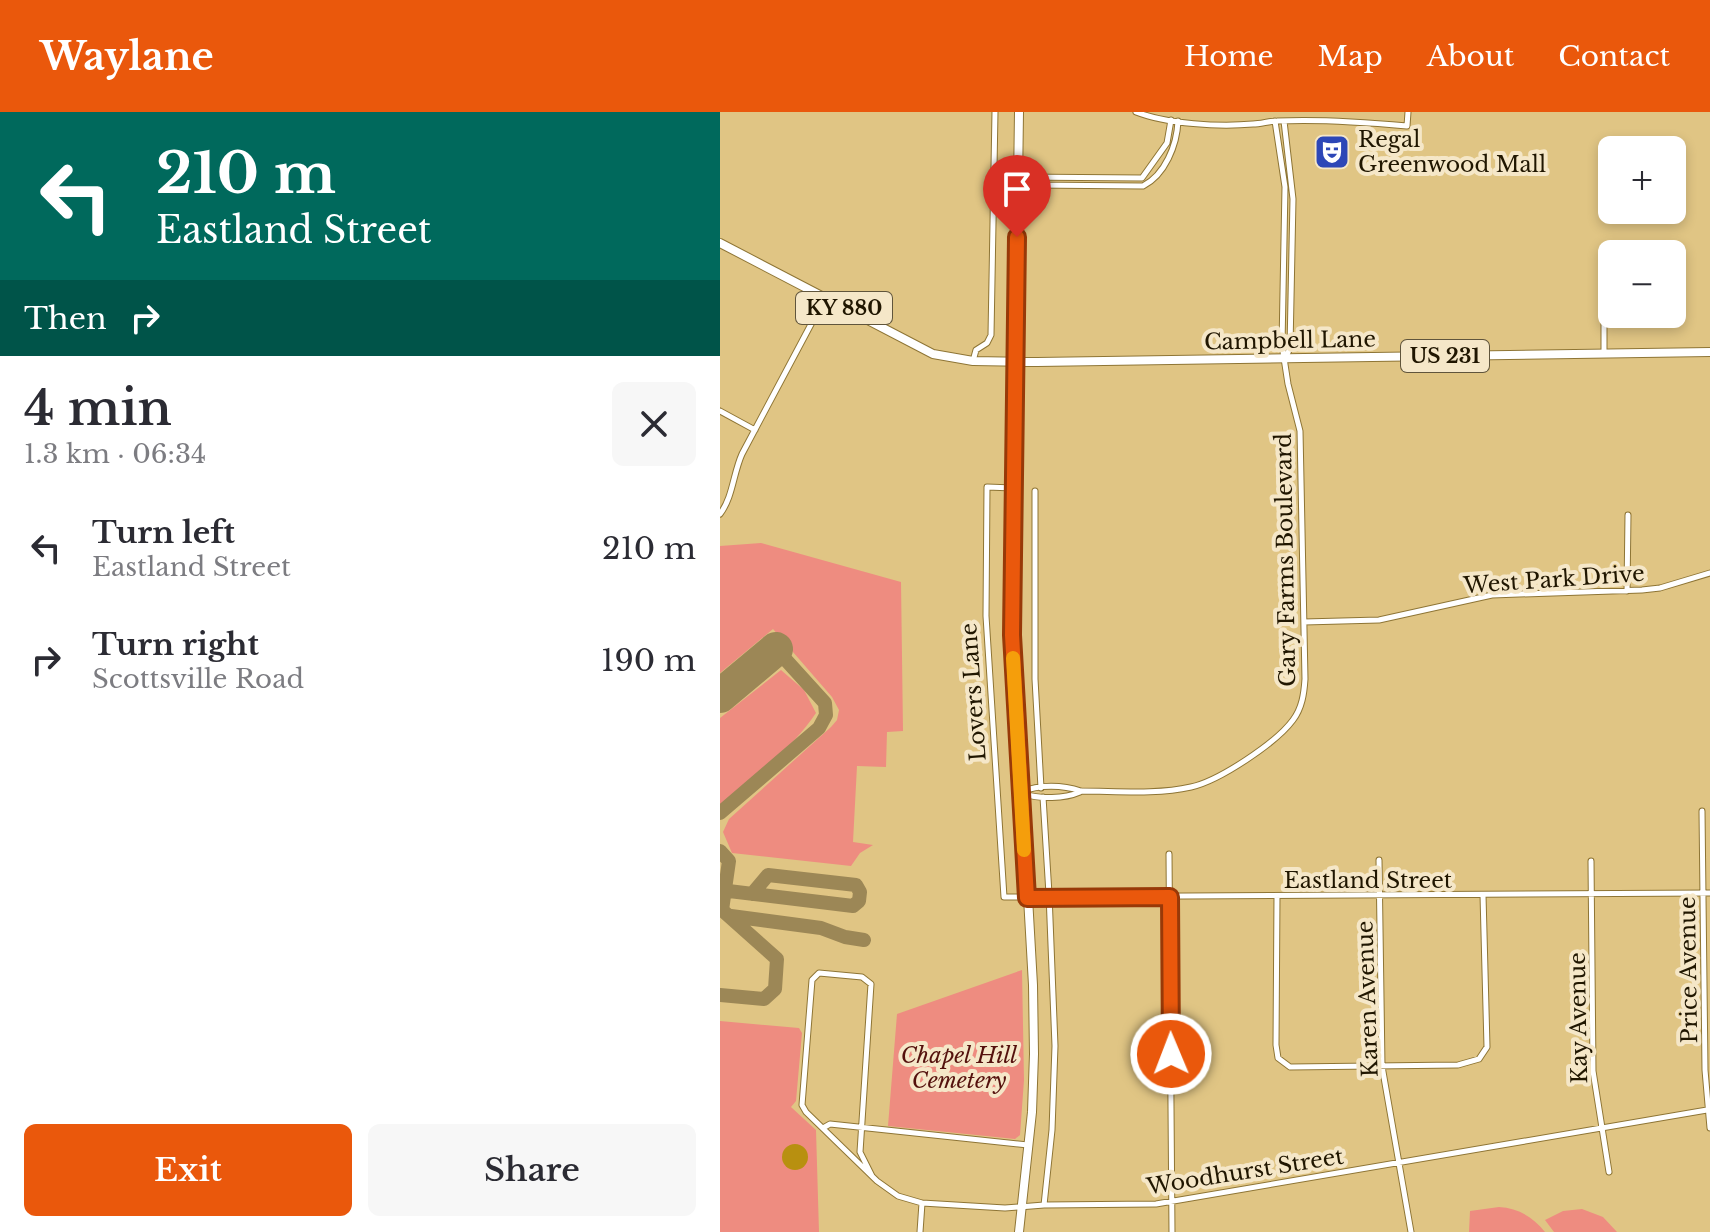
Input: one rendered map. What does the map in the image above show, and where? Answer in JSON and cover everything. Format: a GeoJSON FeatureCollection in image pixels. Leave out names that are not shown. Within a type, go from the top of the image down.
{"type":"FeatureCollection","features":[{"type":"Feature","properties":{"kind":"main road"},"geometry":{"type":"LineString","coordinates":[[1019,112],[1012,635],[1034,1042],[1019,1232]]}},
{"type":"Feature","properties":{"kind":"main road","name":"KY 880"},"geometry":{"type":"LineString","coordinates":[[720,243],[917,347],[954,359],[1015,362]]}},
{"type":"Feature","properties":{"kind":"main road","name":"Campbell Lane"},"geometry":{"type":"LineString","coordinates":[[1015,362],[1710,352]]}},
{"type":"Feature","properties":{"kind":"street"},"geometry":{"type":"LineString","coordinates":[[973,361],[976,350],[987,343],[991,335],[995,112]]}},
{"type":"Feature","properties":{"kind":"street"},"geometry":{"type":"LineString","coordinates":[[1136,112],[1178,121],[1254,124],[1284,120],[1407,126],[1408,112]]}},
{"type":"Feature","properties":{"kind":"street"},"geometry":{"type":"LineString","coordinates":[[1018,180],[1142,178],[1167,143],[1171,120]]}},
{"type":"Feature","properties":{"kind":"street"},"geometry":{"type":"LineString","coordinates":[[1284,120],[1293,199],[1290,348],[1286,358]]}},
{"type":"Feature","properties":{"kind":"street"},"geometry":{"type":"LineString","coordinates":[[1018,180],[1143,186],[1154,178],[1172,152],[1178,121]]}},
{"type":"Feature","properties":{"kind":"street"},"geometry":{"type":"LineString","coordinates":[[1275,121],[1285,187],[1282,345],[1286,358]]}},
{"type":"Feature","properties":{"kind":"street"},"geometry":{"type":"LineString","coordinates":[[720,514],[729,499],[736,467],[825,298]]}},
{"type":"Feature","properties":{"kind":"street"},"geometry":{"type":"LineString","coordinates":[[1604,328],[1604,354]]}},
{"type":"Feature","properties":{"kind":"street","name":"Gary Farms Boulevard"},"geometry":{"type":"LineString","coordinates":[[1020,793],[1032,788],[1069,787],[1081,791],[1192,787],[1219,776],[1274,738],[1293,720],[1303,696],[1304,622],[1300,431],[1288,384],[1286,358]]}},
{"type":"Feature","properties":{"kind":"street"},"geometry":{"type":"LineString","coordinates":[[720,411],[755,430]]}},
{"type":"Feature","properties":{"kind":"street","name":"Lovers Lane"},"geometry":{"type":"LineString","coordinates":[[1013,488],[987,487],[986,616],[1004,897],[1027,898]]}},
{"type":"Feature","properties":{"kind":"street"},"geometry":{"type":"LineString","coordinates":[[1035,491],[1035,661],[1041,788]]}},
{"type":"Feature","properties":{"kind":"street"},"geometry":{"type":"LineString","coordinates":[[1627,591],[1628,515]]}},
{"type":"Feature","properties":{"kind":"street","name":"West Park Drive"},"geometry":{"type":"LineString","coordinates":[[1304,622],[1379,620],[1492,595],[1660,588],[1710,573]]}},
{"type":"Feature","properties":{"kind":"street","name":"Gary Farms Boulevard"},"geometry":{"type":"LineString","coordinates":[[1020,793],[1043,797],[1069,796],[1081,791]]}},
{"type":"Feature","properties":{"kind":"street"},"geometry":{"type":"LineString","coordinates":[[1043,797],[1050,898],[1054,1091],[1044,1205]]}},
{"type":"Feature","properties":{"kind":"street","name":"Price Avenue"},"geometry":{"type":"LineString","coordinates":[[1702,811],[1707,893],[1707,1110],[1710,1128]]}},
{"type":"Feature","properties":{"kind":"street"},"geometry":{"type":"LineString","coordinates":[[1169,854],[1172,1232]]}},
{"type":"Feature","properties":{"kind":"street","name":"Karen Avenue"},"geometry":{"type":"LineString","coordinates":[[1379,860],[1382,1066],[1411,1232]]}},
{"type":"Feature","properties":{"kind":"street","name":"Kay Avenue"},"geometry":{"type":"LineString","coordinates":[[1591,861],[1593,1071],[1609,1172]]}},
{"type":"Feature","properties":{"kind":"street","name":"Eastland Street"},"geometry":{"type":"LineString","coordinates":[[1027,898],[1707,893]]}},
{"type":"Feature","properties":{"kind":"street"},"geometry":{"type":"LineString","coordinates":[[1277,896],[1275,1010],[1278,1058],[1290,1067],[1465,1064],[1475,1062],[1484,1055],[1487,1047],[1483,895]]}},
{"type":"Feature","properties":{"kind":"street","name":"Woodhurst Street"},"geometry":{"type":"LineString","coordinates":[[860,1128],[871,984],[862,977],[819,973],[812,980],[802,1103],[805,1110],[872,1176],[898,1196],[922,1203],[1022,1208],[1171,1203],[1707,1110]]}},
{"type":"Feature","properties":{"kind":"street"},"geometry":{"type":"LineString","coordinates":[[823,1128],[830,1124],[1028,1145]]}},
{"type":"Feature","properties":{"kind":"street"},"geometry":{"type":"LineString","coordinates":[[860,1128],[860,1152],[872,1176]]}},
{"type":"Feature","properties":{"kind":"street"},"geometry":{"type":"LineString","coordinates":[[920,1232],[922,1203]]}},
{"type":"Feature","properties":{"kind":"green space"},"geometry":{"type":"Polygon","coordinates":[[[761,543],[901,582],[903,731],[887,732],[886,767],[857,766],[853,842],[873,845],[860,853],[851,866],[732,853],[723,832],[729,819],[831,727],[837,720],[839,710],[832,697],[773,629],[720,673],[720,546],[761,543]]]}},
{"type":"Feature","properties":{"kind":"green space"},"geometry":{"type":"Polygon","coordinates":[[[781,670],[804,690],[816,713],[784,751],[720,806],[720,718],[781,670]]]}},
{"type":"Feature","properties":{"kind":"green space","name":"Chapel Hill Cemetery"},"geometry":{"type":"Polygon","coordinates":[[[1022,970],[1024,1080],[1020,1135],[1015,1139],[888,1126],[897,1014],[1022,970]]]}},
{"type":"Feature","properties":{"kind":"green space"},"geometry":{"type":"Polygon","coordinates":[[[720,1021],[799,1028],[802,1033],[796,1101],[791,1107],[816,1130],[819,1232],[720,1232],[720,1021]]]}},
{"type":"Feature","properties":{"kind":"green space"},"geometry":{"type":"Polygon","coordinates":[[[1499,1207],[1525,1214],[1545,1232],[1469,1232],[1470,1211],[1499,1207]]]}},
{"type":"Feature","properties":{"kind":"green space"},"geometry":{"type":"Polygon","coordinates":[[[1582,1209],[1603,1217],[1617,1232],[1554,1232],[1545,1220],[1563,1211],[1582,1209]]]}},
{"type":"Feature","properties":{"kind":"shaded area"},"geometry":{"type":"Polygon","coordinates":[[[795,1144],[804,1148],[808,1157],[804,1166],[795,1170],[786,1166],[782,1157],[786,1148],[795,1144]]]}},
{"type":"Feature","properties":{"kind":"taxiway"},"geometry":{"type":"LineString","coordinates":[[720,813],[819,728],[826,715],[825,703],[776,649]]}},
{"type":"Feature","properties":{"kind":"taxiway"},"geometry":{"type":"LineString","coordinates":[[720,851],[729,861],[722,910],[777,959],[775,989],[764,999],[720,995]]}},
{"type":"Feature","properties":{"kind":"taxiway"},"geometry":{"type":"LineString","coordinates":[[720,890],[853,906],[859,901],[860,892],[856,885],[768,875],[752,894]]}},
{"type":"Feature","properties":{"kind":"taxiway"},"geometry":{"type":"LineString","coordinates":[[731,916],[821,928],[864,940]]}},
{"type":"Feature","properties":{"kind":"runway"},"geometry":{"type":"LineString","coordinates":[[720,696],[776,649]]}},
{"type":"Feature","properties":{"kind":"slow traffic"},"geometry":{"type":"LineString","coordinates":[[1013,658],[1024,850]]}},
{"type":"Feature","properties":{"kind":"place","name":"Regal Greenwood Mall"},"geometry":{"type":"Point","coordinates":[1332,152]}},
{"type":"Feature","properties":{"kind":"route"},"geometry":{"type":"LineString","coordinates":[[1017,237],[1012,635],[1027,898],[1170,897],[1171,1054]]}}]}
